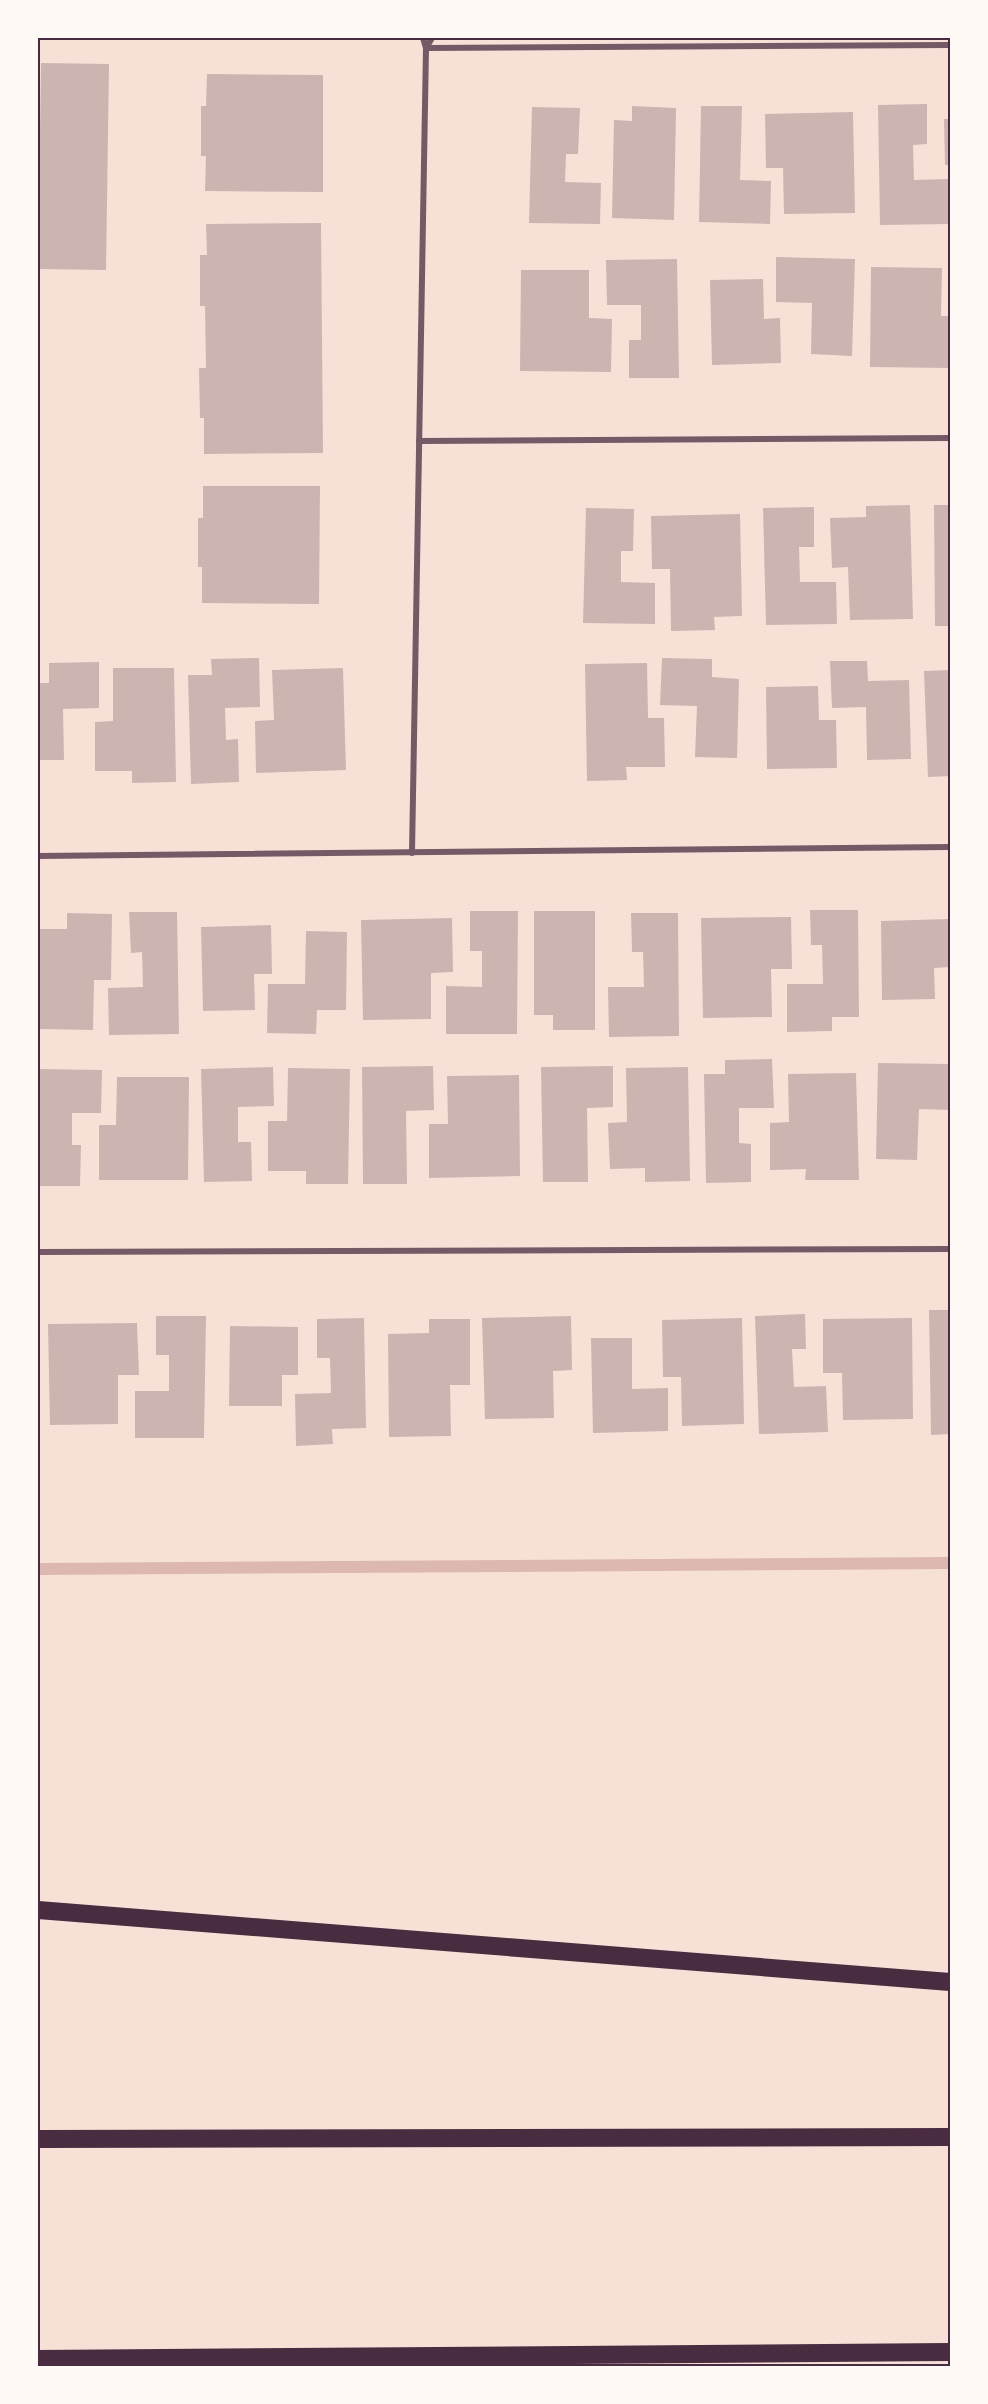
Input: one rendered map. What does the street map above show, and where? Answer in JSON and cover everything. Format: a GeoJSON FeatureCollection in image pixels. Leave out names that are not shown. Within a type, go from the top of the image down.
{"type":"FeatureCollection","features":[{"type":"Feature","properties":{"kind":"highway"},"geometry":{"type":"LineString","coordinates":[[38,1910],[951,1982]]}},
{"type":"Feature","properties":{"kind":"highway"},"geometry":{"type":"LineString","coordinates":[[38,2139],[951,2137]]}},
{"type":"Feature","properties":{"kind":"highway"},"geometry":{"type":"LineString","coordinates":[[38,2359],[951,2352]]}},
{"type":"Feature","properties":{"kind":"street"},"geometry":{"type":"LineString","coordinates":[[412,853],[426,48],[423,38]]}},
{"type":"Feature","properties":{"kind":"street"},"geometry":{"type":"LineString","coordinates":[[426,48],[432,38]]}},
{"type":"Feature","properties":{"kind":"street"},"geometry":{"type":"LineString","coordinates":[[426,48],[951,45]]}},
{"type":"Feature","properties":{"kind":"street"},"geometry":{"type":"LineString","coordinates":[[419,441],[951,438]]}},
{"type":"Feature","properties":{"kind":"street"},"geometry":{"type":"LineString","coordinates":[[38,856],[951,847]]}},
{"type":"Feature","properties":{"kind":"street"},"geometry":{"type":"LineString","coordinates":[[38,1252],[951,1249]]}},
{"type":"Feature","properties":{"kind":"building"},"geometry":{"type":"Polygon","coordinates":[[[41,63],[109,64],[106,270],[38,269],[41,63]]]}},
{"type":"Feature","properties":{"kind":"building"},"geometry":{"type":"Polygon","coordinates":[[[207,74],[323,75],[323,192],[205,191],[206,156],[201,156],[201,106],[206,106],[207,74]]]}},
{"type":"Feature","properties":{"kind":"building"},"geometry":{"type":"Polygon","coordinates":[[[927,104],[927,144],[913,145],[914,180],[949,179],[950,224],[880,225],[878,105],[927,104]]]}},
{"type":"Feature","properties":{"kind":"building"},"geometry":{"type":"Polygon","coordinates":[[[632,106],[676,108],[674,220],[612,218],[614,120],[632,121],[632,106]]]}},
{"type":"Feature","properties":{"kind":"building"},"geometry":{"type":"Polygon","coordinates":[[[701,106],[742,106],[740,180],[771,181],[770,224],[699,222],[701,106]]]}},
{"type":"Feature","properties":{"kind":"building"},"geometry":{"type":"Polygon","coordinates":[[[532,107],[580,108],[578,154],[566,154],[565,182],[601,183],[600,224],[529,223],[532,107]]]}},
{"type":"Feature","properties":{"kind":"building"},"geometry":{"type":"Polygon","coordinates":[[[853,112],[855,213],[784,214],[783,168],[766,168],[765,114],[853,112]]]}},
{"type":"Feature","properties":{"kind":"building"},"geometry":{"type":"Polygon","coordinates":[[[944,119],[950,119],[950,165],[945,165],[944,119]]]}},
{"type":"Feature","properties":{"kind":"building"},"geometry":{"type":"Polygon","coordinates":[[[321,223],[323,453],[204,454],[204,418],[200,418],[199,368],[206,368],[205,306],[200,306],[200,255],[207,255],[206,224],[321,223]]]}},
{"type":"Feature","properties":{"kind":"building"},"geometry":{"type":"Polygon","coordinates":[[[776,257],[855,259],[852,356],[811,354],[812,303],[776,302],[776,257]]]}},
{"type":"Feature","properties":{"kind":"building"},"geometry":{"type":"Polygon","coordinates":[[[677,259],[679,378],[629,378],[629,340],[641,340],[641,305],[607,305],[606,260],[677,259]]]}},
{"type":"Feature","properties":{"kind":"building"},"geometry":{"type":"Polygon","coordinates":[[[871,267],[942,268],[941,316],[950,316],[950,368],[870,367],[871,267]]]}},
{"type":"Feature","properties":{"kind":"building"},"geometry":{"type":"Polygon","coordinates":[[[521,270],[589,270],[589,318],[612,319],[611,372],[520,371],[521,270]]]}},
{"type":"Feature","properties":{"kind":"building"},"geometry":{"type":"Polygon","coordinates":[[[763,279],[764,319],[780,318],[781,363],[712,365],[710,280],[763,279]]]}},
{"type":"Feature","properties":{"kind":"building"},"geometry":{"type":"Polygon","coordinates":[[[203,486],[320,486],[319,604],[202,603],[202,567],[198,567],[198,518],[203,518],[203,486]]]}},
{"type":"Feature","properties":{"kind":"building"},"geometry":{"type":"Polygon","coordinates":[[[910,505],[913,619],[850,620],[848,567],[832,568],[830,518],[866,517],[866,506],[910,505]]]}},
{"type":"Feature","properties":{"kind":"building"},"geometry":{"type":"Polygon","coordinates":[[[934,505],[950,505],[950,626],[935,626],[934,505]]]}},
{"type":"Feature","properties":{"kind":"building"},"geometry":{"type":"Polygon","coordinates":[[[814,507],[814,547],[799,547],[800,582],[836,582],[837,624],[766,625],[763,508],[814,507]]]}},
{"type":"Feature","properties":{"kind":"building"},"geometry":{"type":"Polygon","coordinates":[[[586,508],[634,509],[633,551],[621,551],[621,582],[655,583],[655,624],[583,623],[586,508]]]}},
{"type":"Feature","properties":{"kind":"building"},"geometry":{"type":"Polygon","coordinates":[[[740,514],[742,616],[714,617],[715,630],[671,631],[670,569],[652,569],[651,516],[740,514]]]}},
{"type":"Feature","properties":{"kind":"building"},"geometry":{"type":"Polygon","coordinates":[[[259,658],[260,707],[225,708],[226,740],[238,739],[239,782],[191,784],[188,675],[212,675],[211,659],[259,658]]]}},
{"type":"Feature","properties":{"kind":"building"},"geometry":{"type":"Polygon","coordinates":[[[662,658],[712,659],[712,677],[739,679],[737,758],[695,757],[697,706],[660,705],[662,658]]]}},
{"type":"Feature","properties":{"kind":"building"},"geometry":{"type":"Polygon","coordinates":[[[830,661],[867,661],[868,681],[909,680],[911,759],[867,760],[866,707],[832,708],[830,661]]]}},
{"type":"Feature","properties":{"kind":"building"},"geometry":{"type":"Polygon","coordinates":[[[99,662],[99,708],[63,709],[64,760],[38,760],[38,683],[49,683],[49,663],[99,662]]]}},
{"type":"Feature","properties":{"kind":"building"},"geometry":{"type":"Polygon","coordinates":[[[647,663],[648,718],[664,718],[665,767],[626,767],[627,780],[587,781],[585,664],[647,663]]]}},
{"type":"Feature","properties":{"kind":"building"},"geometry":{"type":"Polygon","coordinates":[[[113,668],[174,668],[176,782],[132,783],[132,771],[95,771],[95,722],[113,721],[113,668]]]}},
{"type":"Feature","properties":{"kind":"building"},"geometry":{"type":"Polygon","coordinates":[[[343,668],[346,770],[256,773],[255,721],[274,720],[272,670],[343,668]]]}},
{"type":"Feature","properties":{"kind":"building"},"geometry":{"type":"Polygon","coordinates":[[[950,670],[950,776],[928,777],[924,671],[950,670]]]}},
{"type":"Feature","properties":{"kind":"building"},"geometry":{"type":"Polygon","coordinates":[[[818,686],[819,720],[836,720],[837,768],[767,769],[766,687],[818,686]]]}},
{"type":"Feature","properties":{"kind":"building"},"geometry":{"type":"Polygon","coordinates":[[[810,910],[858,910],[859,1017],[832,1017],[832,1031],[787,1032],[787,984],[823,984],[822,945],[811,945],[810,910]]]}},
{"type":"Feature","properties":{"kind":"building"},"geometry":{"type":"Polygon","coordinates":[[[470,911],[518,911],[517,1034],[446,1034],[446,986],[482,987],[482,951],[470,951],[470,911]]]}},
{"type":"Feature","properties":{"kind":"building"},"geometry":{"type":"Polygon","coordinates":[[[534,911],[595,911],[595,1030],[553,1030],[553,1015],[534,1015],[534,911]]]}},
{"type":"Feature","properties":{"kind":"building"},"geometry":{"type":"Polygon","coordinates":[[[129,912],[177,912],[179,1034],[109,1035],[108,988],[143,987],[142,952],[131,953],[129,912]]]}},
{"type":"Feature","properties":{"kind":"building"},"geometry":{"type":"Polygon","coordinates":[[[67,913],[112,914],[111,980],[94,980],[93,1030],[38,1029],[38,929],[67,929],[67,913]]]}},
{"type":"Feature","properties":{"kind":"building"},"geometry":{"type":"Polygon","coordinates":[[[631,913],[678,913],[679,1036],[609,1037],[608,987],[644,987],[643,952],[632,952],[631,913]]]}},
{"type":"Feature","properties":{"kind":"building"},"geometry":{"type":"Polygon","coordinates":[[[791,917],[792,969],[771,969],[772,1017],[703,1018],[701,918],[791,917]]]}},
{"type":"Feature","properties":{"kind":"building"},"geometry":{"type":"Polygon","coordinates":[[[452,918],[453,972],[431,973],[431,1019],[363,1020],[361,920],[452,918]]]}},
{"type":"Feature","properties":{"kind":"building"},"geometry":{"type":"Polygon","coordinates":[[[950,919],[950,967],[934,968],[935,999],[882,1000],[881,921],[950,919]]]}},
{"type":"Feature","properties":{"kind":"building"},"geometry":{"type":"Polygon","coordinates":[[[271,925],[272,974],[254,974],[255,1010],[203,1011],[201,927],[271,925]]]}},
{"type":"Feature","properties":{"kind":"building"},"geometry":{"type":"Polygon","coordinates":[[[306,931],[347,932],[346,1010],[317,1010],[316,1034],[267,1033],[268,984],[305,984],[306,931]]]}},
{"type":"Feature","properties":{"kind":"building"},"geometry":{"type":"Polygon","coordinates":[[[772,1059],[774,1108],[739,1108],[739,1143],[751,1144],[751,1182],[706,1183],[704,1074],[725,1074],[725,1060],[772,1059]]]}},
{"type":"Feature","properties":{"kind":"building"},"geometry":{"type":"Polygon","coordinates":[[[878,1063],[950,1064],[950,1110],[919,1109],[917,1160],[876,1159],[878,1063]]]}},
{"type":"Feature","properties":{"kind":"building"},"geometry":{"type":"Polygon","coordinates":[[[433,1066],[434,1110],[406,1111],[407,1184],[363,1184],[362,1067],[433,1066]]]}},
{"type":"Feature","properties":{"kind":"building"},"geometry":{"type":"Polygon","coordinates":[[[613,1066],[613,1107],[587,1108],[588,1182],[543,1182],[541,1067],[613,1066]]]}},
{"type":"Feature","properties":{"kind":"building"},"geometry":{"type":"Polygon","coordinates":[[[273,1067],[274,1106],[238,1107],[238,1142],[251,1142],[252,1181],[204,1182],[201,1069],[273,1067]]]}},
{"type":"Feature","properties":{"kind":"building"},"geometry":{"type":"Polygon","coordinates":[[[688,1067],[690,1181],[645,1182],[645,1168],[610,1169],[608,1123],[627,1122],[626,1068],[688,1067]]]}},
{"type":"Feature","properties":{"kind":"building"},"geometry":{"type":"Polygon","coordinates":[[[288,1068],[350,1069],[348,1184],[306,1184],[306,1171],[268,1171],[268,1121],[287,1121],[288,1068]]]}},
{"type":"Feature","properties":{"kind":"building"},"geometry":{"type":"Polygon","coordinates":[[[38,1069],[102,1070],[101,1113],[72,1113],[72,1145],[81,1145],[80,1186],[38,1186],[38,1069]]]}},
{"type":"Feature","properties":{"kind":"building"},"geometry":{"type":"Polygon","coordinates":[[[856,1073],[859,1180],[805,1180],[806,1169],[770,1170],[770,1123],[789,1122],[788,1074],[856,1073]]]}},
{"type":"Feature","properties":{"kind":"building"},"geometry":{"type":"Polygon","coordinates":[[[519,1075],[520,1176],[429,1178],[429,1124],[448,1124],[447,1076],[519,1075]]]}},
{"type":"Feature","properties":{"kind":"building"},"geometry":{"type":"Polygon","coordinates":[[[117,1077],[189,1077],[188,1180],[99,1180],[99,1125],[116,1125],[117,1077]]]}},
{"type":"Feature","properties":{"kind":"building"},"geometry":{"type":"Polygon","coordinates":[[[929,1310],[950,1310],[950,1434],[931,1435],[929,1310]]]}},
{"type":"Feature","properties":{"kind":"building"},"geometry":{"type":"Polygon","coordinates":[[[805,1314],[806,1349],[792,1349],[794,1387],[826,1386],[828,1432],[759,1434],[755,1316],[805,1314]]]}},
{"type":"Feature","properties":{"kind":"building"},"geometry":{"type":"Polygon","coordinates":[[[156,1316],[206,1316],[204,1438],[135,1438],[135,1391],[169,1391],[169,1355],[156,1355],[156,1316]]]}},
{"type":"Feature","properties":{"kind":"building"},"geometry":{"type":"Polygon","coordinates":[[[571,1316],[572,1370],[553,1371],[554,1418],[485,1419],[482,1318],[571,1316]]]}},
{"type":"Feature","properties":{"kind":"building"},"geometry":{"type":"Polygon","coordinates":[[[364,1318],[366,1428],[332,1429],[333,1444],[296,1446],[295,1394],[331,1393],[330,1358],[317,1358],[317,1319],[364,1318]]]}},
{"type":"Feature","properties":{"kind":"building"},"geometry":{"type":"Polygon","coordinates":[[[742,1318],[744,1424],[682,1426],[681,1377],[663,1377],[662,1320],[742,1318]]]}},
{"type":"Feature","properties":{"kind":"building"},"geometry":{"type":"Polygon","coordinates":[[[912,1318],[913,1419],[843,1420],[842,1373],[823,1373],[823,1319],[912,1318]]]}},
{"type":"Feature","properties":{"kind":"building"},"geometry":{"type":"Polygon","coordinates":[[[429,1319],[470,1319],[470,1385],[450,1385],[451,1436],[389,1437],[388,1334],[429,1333],[429,1319]]]}},
{"type":"Feature","properties":{"kind":"building"},"geometry":{"type":"Polygon","coordinates":[[[137,1323],[139,1375],[118,1375],[118,1424],[50,1425],[48,1324],[137,1323]]]}},
{"type":"Feature","properties":{"kind":"building"},"geometry":{"type":"Polygon","coordinates":[[[230,1326],[298,1327],[298,1375],[282,1375],[282,1406],[229,1406],[230,1326]]]}},
{"type":"Feature","properties":{"kind":"building"},"geometry":{"type":"Polygon","coordinates":[[[591,1338],[632,1338],[632,1389],[668,1388],[668,1431],[593,1433],[591,1338]]]}},
{"type":"Feature","properties":{"kind":"waterway"},"geometry":{"type":"LineString","coordinates":[[38,1569],[950,1563]]}}]}
